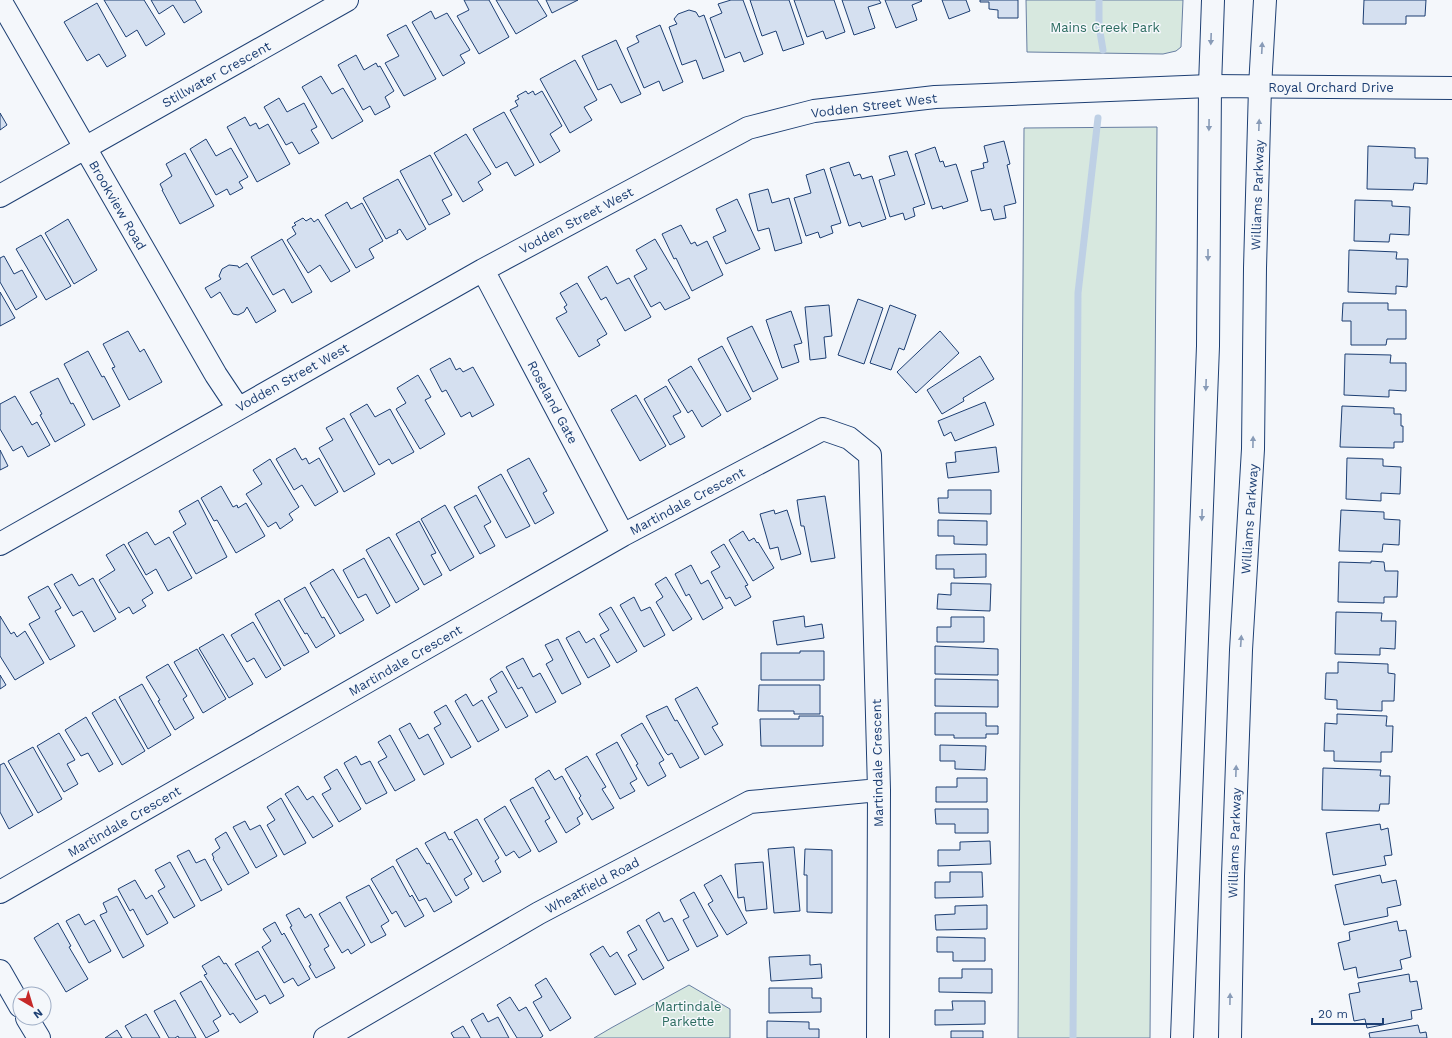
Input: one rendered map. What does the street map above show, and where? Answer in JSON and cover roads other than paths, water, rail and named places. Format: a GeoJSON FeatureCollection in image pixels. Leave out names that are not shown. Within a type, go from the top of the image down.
{"type":"FeatureCollection","features":[{"type":"Feature","properties":{"kind":"street","name":"Brookview Road"},"geometry":{"type":"LineString","coordinates":[[0,0],[216,375],[238,408]]}},
{"type":"Feature","properties":{"kind":"street","name":"Stillwater Crescent"},"geometry":{"type":"LineString","coordinates":[[0,196],[347,0]]}},
{"type":"Feature","properties":{"kind":"street"},"geometry":{"type":"LineString","coordinates":[[1182,1038],[1207,354],[1210,86],[1213,0]]}},
{"type":"Feature","properties":{"kind":"street","name":"Williams Parkway"},"geometry":{"type":"LineString","coordinates":[[1230,1038],[1233,876],[1241,650],[1253,449],[1255,268],[1260,87],[1265,0]]}},
{"type":"Feature","properties":{"kind":"street","name":"Royal Orchard Drive"},"geometry":{"type":"LineString","coordinates":[[1210,86],[1452,88]]}},
{"type":"Feature","properties":{"kind":"street","name":"Vodden Street West"},"geometry":{"type":"LineString","coordinates":[[0,544],[483,270],[748,128],[814,110],[935,97],[1210,86]]}},
{"type":"Feature","properties":{"kind":"street","name":"Roseland Gate"},"geometry":{"type":"LineString","coordinates":[[483,270],[623,535]]}},
{"type":"Feature","properties":{"kind":"street","name":"Martindale Crescent"},"geometry":{"type":"LineString","coordinates":[[0,892],[623,535],[822,429],[850,438],[870,455],[879,790],[878,1038]]}},
{"type":"Feature","properties":{"kind":"street","name":"Wheatfield Road"},"geometry":{"type":"LineString","coordinates":[[324,1038],[539,913],[750,802],[879,790]]}},
{"type":"Feature","properties":{"kind":"street"},"geometry":{"type":"LineString","coordinates":[[0,971],[12,992]]}},
{"type":"Feature","properties":{"kind":"street"},"geometry":{"type":"LineString","coordinates":[[32,1026],[39,1038]]}},
{"type":"Feature","properties":{"kind":"waterway"},"geometry":{"type":"LineString","coordinates":[[1099,0],[1099,26],[1103,50]]}},
{"type":"Feature","properties":{"kind":"waterway"},"geometry":{"type":"LineString","coordinates":[[1073,1038],[1078,293],[1098,118]]}},
{"type":"Feature","properties":{"kind":"park label","name":"Mains Creek Park"},"geometry":{"type":"Point","coordinates":[1105,27]}},
{"type":"Feature","properties":{"kind":"park label","name":"Martindale Parkette"},"geometry":{"type":"Point","coordinates":[688,1014]}}]}
